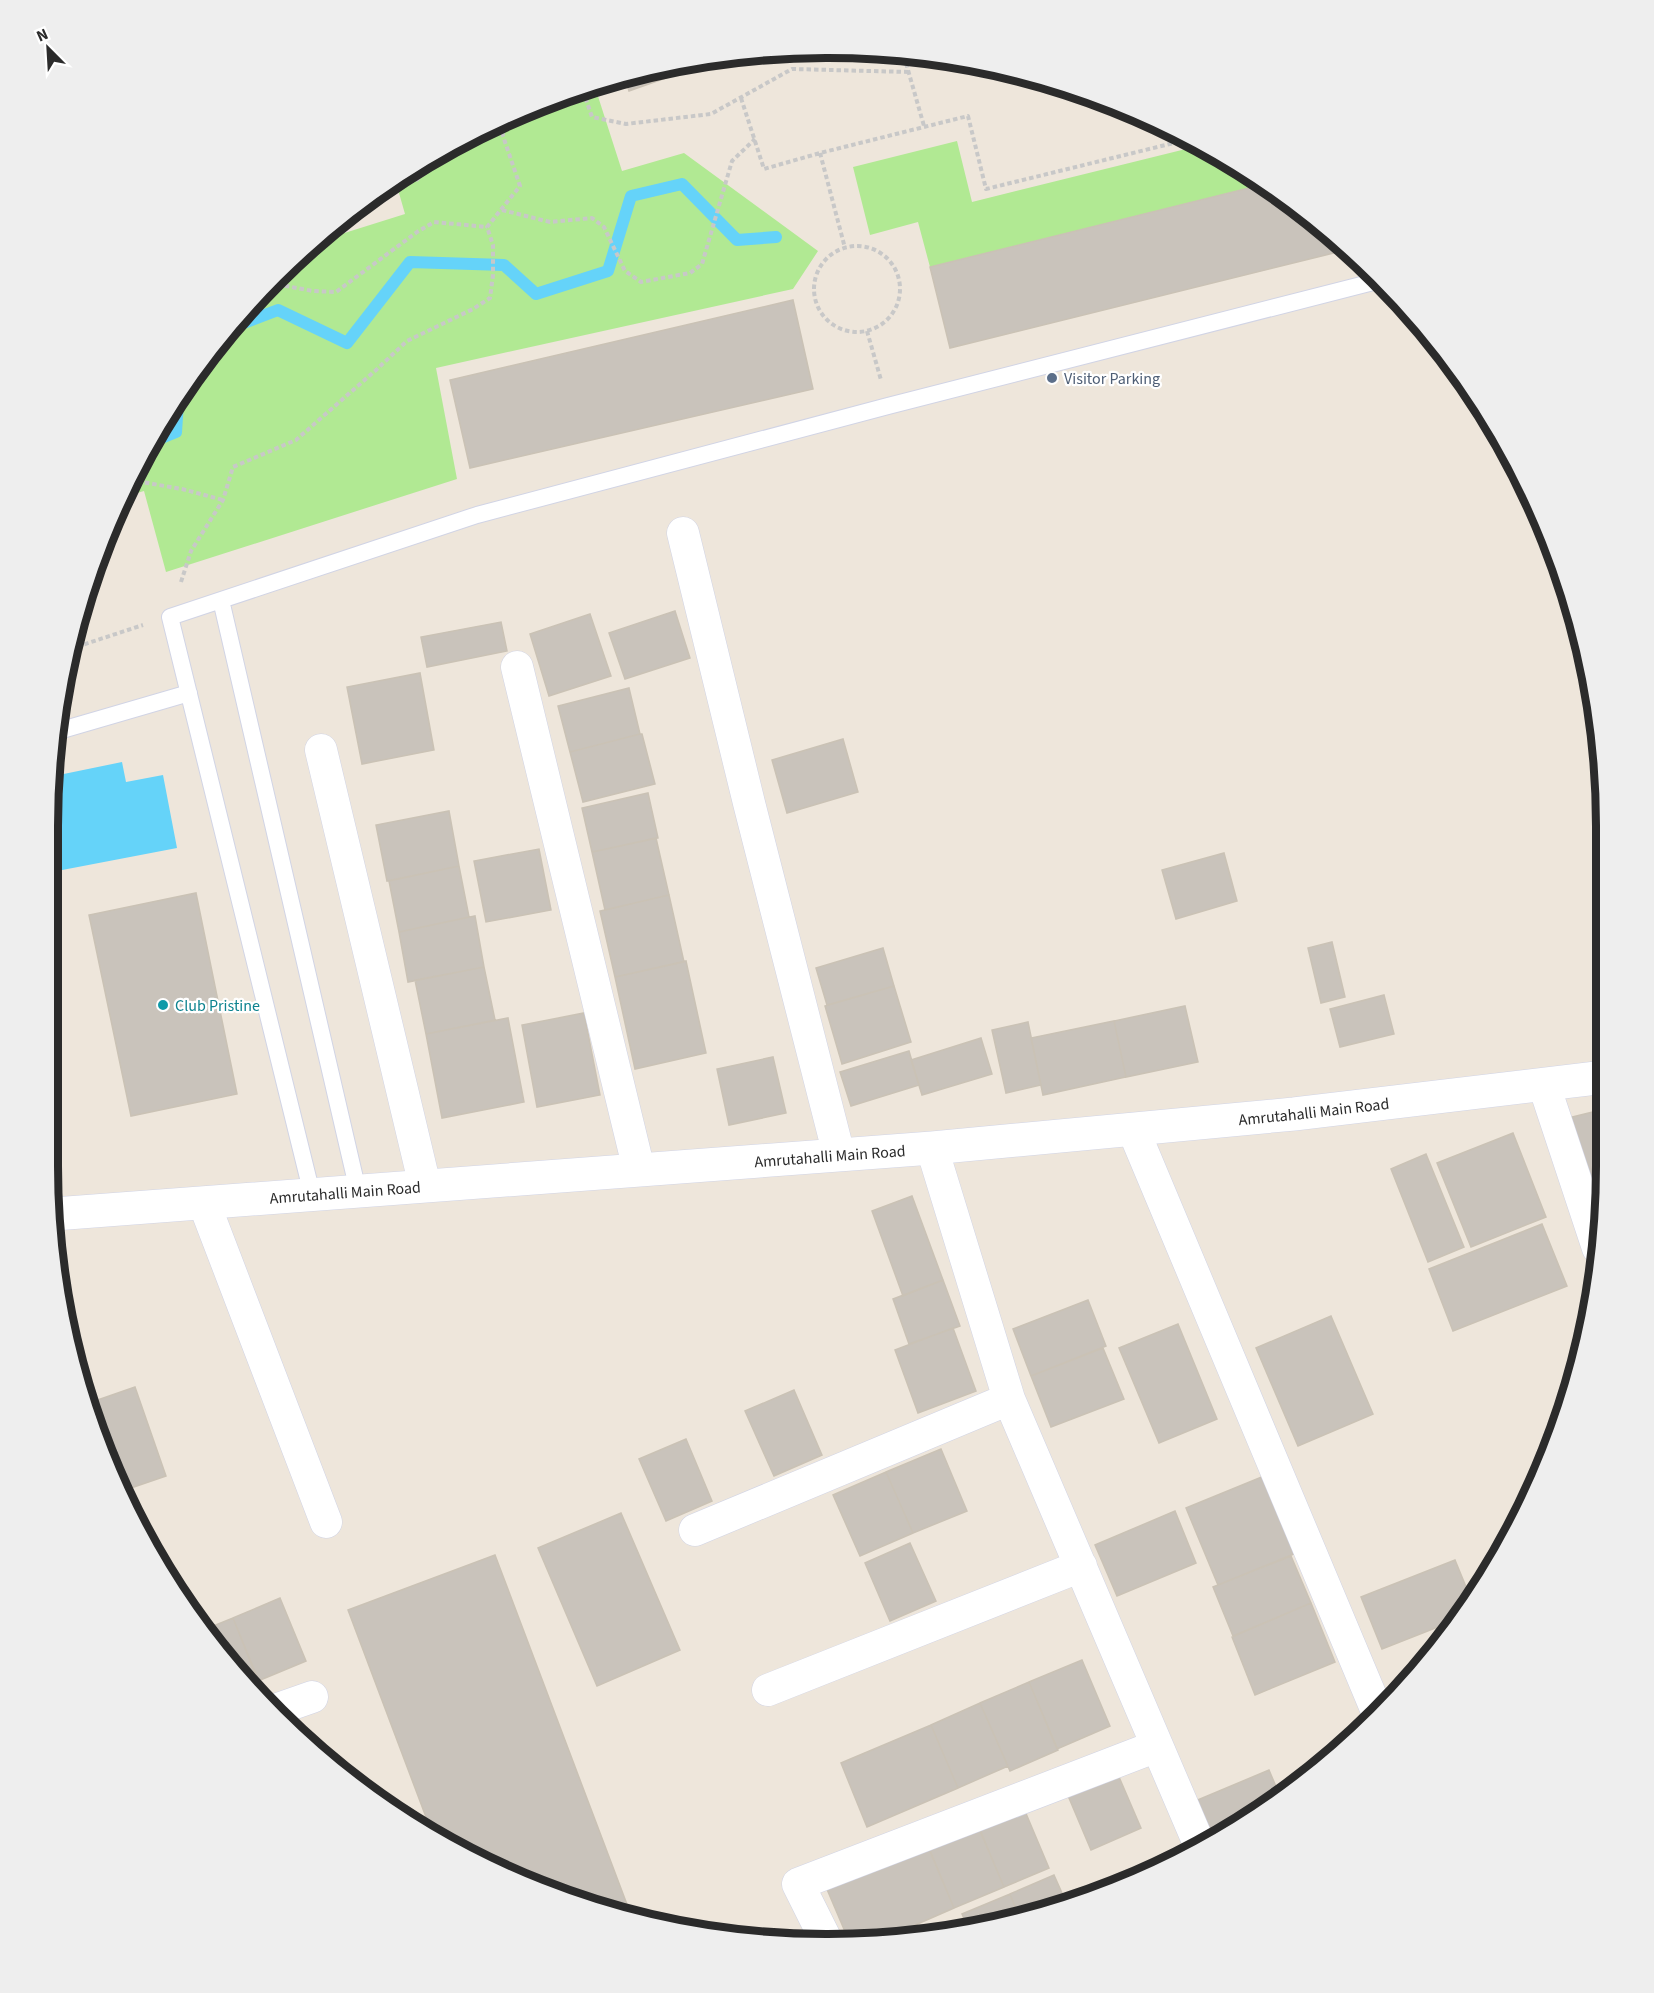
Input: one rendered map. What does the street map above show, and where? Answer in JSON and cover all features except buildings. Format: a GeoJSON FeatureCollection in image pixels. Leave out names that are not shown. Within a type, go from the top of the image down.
{"type":"FeatureCollection","features":[{"type":"Feature","properties":{"kind":"street"},"geometry":{"type":"LineString","coordinates":[[683,532],[749,803],[839,1155]]}},
{"type":"Feature","properties":{"kind":"street"},"geometry":{"type":"LineString","coordinates":[[517,667],[639,1170]]}},
{"type":"Feature","properties":{"kind":"street"},"geometry":{"type":"LineString","coordinates":[[321,750],[425,1186]]}},
{"type":"Feature","properties":{"kind":"street","name":"Amrutahalli Main Road"},"geometry":{"type":"LineString","coordinates":[[60,1214],[932,1148],[1294,1114],[1596,1078]]}},
{"type":"Feature","properties":{"kind":"street"},"geometry":{"type":"LineString","coordinates":[[1544,1085],[1592,1231]]}},
{"type":"Feature","properties":{"kind":"street"},"geometry":{"type":"LineString","coordinates":[[1133,1129],[1374,1705]]}},
{"type":"Feature","properties":{"kind":"street"},"geometry":{"type":"LineString","coordinates":[[932,1148],[1009,1399],[1197,1839]]}},
{"type":"Feature","properties":{"kind":"street"},"geometry":{"type":"LineString","coordinates":[[204,1203],[326,1521]]}},
{"type":"Feature","properties":{"kind":"street"},"geometry":{"type":"LineString","coordinates":[[694,1530],[1009,1399]]}},
{"type":"Feature","properties":{"kind":"street"},"geometry":{"type":"LineString","coordinates":[[768,1690],[1081,1566]]}},
{"type":"Feature","properties":{"kind":"street"},"geometry":{"type":"LineString","coordinates":[[282,1707],[312,1697]]}},
{"type":"Feature","properties":{"kind":"street"},"geometry":{"type":"LineString","coordinates":[[823,1934],[798,1884],[1157,1746]]}},
{"type":"Feature","properties":{"kind":"lane"},"geometry":{"type":"LineString","coordinates":[[312,1194],[170,617],[477,516],[888,406],[1369,283]]}},
{"type":"Feature","properties":{"kind":"lane"},"geometry":{"type":"LineString","coordinates":[[221,600],[358,1191]]}},
{"type":"Feature","properties":{"kind":"lane"},"geometry":{"type":"LineString","coordinates":[[65,729],[189,693]]}},
{"type":"Feature","properties":{"kind":"path"},"geometry":{"type":"LineString","coordinates":[[906,63],[924,126]]}},
{"type":"Feature","properties":{"kind":"path"},"geometry":{"type":"LineString","coordinates":[[585,97],[592,117],[626,124],[711,114],[792,69],[909,72]]}},
{"type":"Feature","properties":{"kind":"path"},"geometry":{"type":"LineString","coordinates":[[741,98],[764,169],[968,116],[986,189],[1176,143]]}},
{"type":"Feature","properties":{"kind":"path"},"geometry":{"type":"LineString","coordinates":[[487,227],[520,186],[502,131]]}},
{"type":"Feature","properties":{"kind":"path"},"geometry":{"type":"LineString","coordinates":[[502,210],[550,222],[592,218],[604,227],[625,271],[641,282],[690,273],[702,264],[732,161],[754,139]]}},
{"type":"Feature","properties":{"kind":"path"},"geometry":{"type":"LineString","coordinates":[[820,153],[845,248]]}},
{"type":"Feature","properties":{"kind":"path"},"geometry":{"type":"LineString","coordinates":[[410,181],[414,182],[430,169]]}},
{"type":"Feature","properties":{"kind":"path"},"geometry":{"type":"LineString","coordinates":[[283,285],[313,291],[336,292],[434,222],[487,227]]}},
{"type":"Feature","properties":{"kind":"path"},"geometry":{"type":"LineString","coordinates":[[81,646],[170,617],[191,551],[223,500],[232,467],[296,440],[407,341],[473,309],[490,298],[493,245],[487,227]]}},
{"type":"Feature","properties":{"kind":"path"},"geometry":{"type":"LineString","coordinates":[[859,246],[874,250],[887,258],[896,271],[900,285],[898,301],[892,314],[881,325],[867,331],[852,332],[837,328],[825,318],[817,306],[814,292],[815,278],[821,265],[831,254],[845,248],[859,246]]}},
{"type":"Feature","properties":{"kind":"path"},"geometry":{"type":"LineString","coordinates":[[867,331],[888,406]]}},
{"type":"Feature","properties":{"kind":"path"},"geometry":{"type":"LineString","coordinates":[[141,482],[182,489],[223,500]]}},
{"type":"Feature","properties":{"kind":"green space"},"geometry":{"type":"Polygon","coordinates":[[[597,94],[622,171],[684,153],[818,251],[793,289],[436,368],[457,479],[166,572],[144,491],[135,494],[161,443],[188,400],[249,320],[320,249],[336,236],[405,214],[398,189],[443,161],[533,117],[597,94]]]}},
{"type":"Feature","properties":{"kind":"green space"},"geometry":{"type":"Polygon","coordinates":[[[957,141],[972,202],[1187,149],[1253,187],[930,267],[918,222],[870,235],[853,167],[957,141]]]}},
{"type":"Feature","properties":{"kind":"water"},"geometry":{"type":"Polygon","coordinates":[[[122,762],[126,782],[163,775],[177,848],[58,871],[60,775],[122,762]]]}},
{"type":"Feature","properties":{"kind":"waterway"},"geometry":{"type":"LineString","coordinates":[[248,322],[278,310],[347,343],[410,262],[504,265],[536,294],[608,271],[631,196],[682,184],[737,240],[776,237]]}},
{"type":"Feature","properties":{"kind":"waterway"},"geometry":{"type":"LineString","coordinates":[[165,436],[176,432],[177,418]]}},
{"type":"Feature","properties":{"kind":"place","name":"Visitor Parking"},"geometry":{"type":"Point","coordinates":[1052,378]}},
{"type":"Feature","properties":{"kind":"place","name":"Club Pristine"},"geometry":{"type":"Point","coordinates":[163,1005]}}]}
